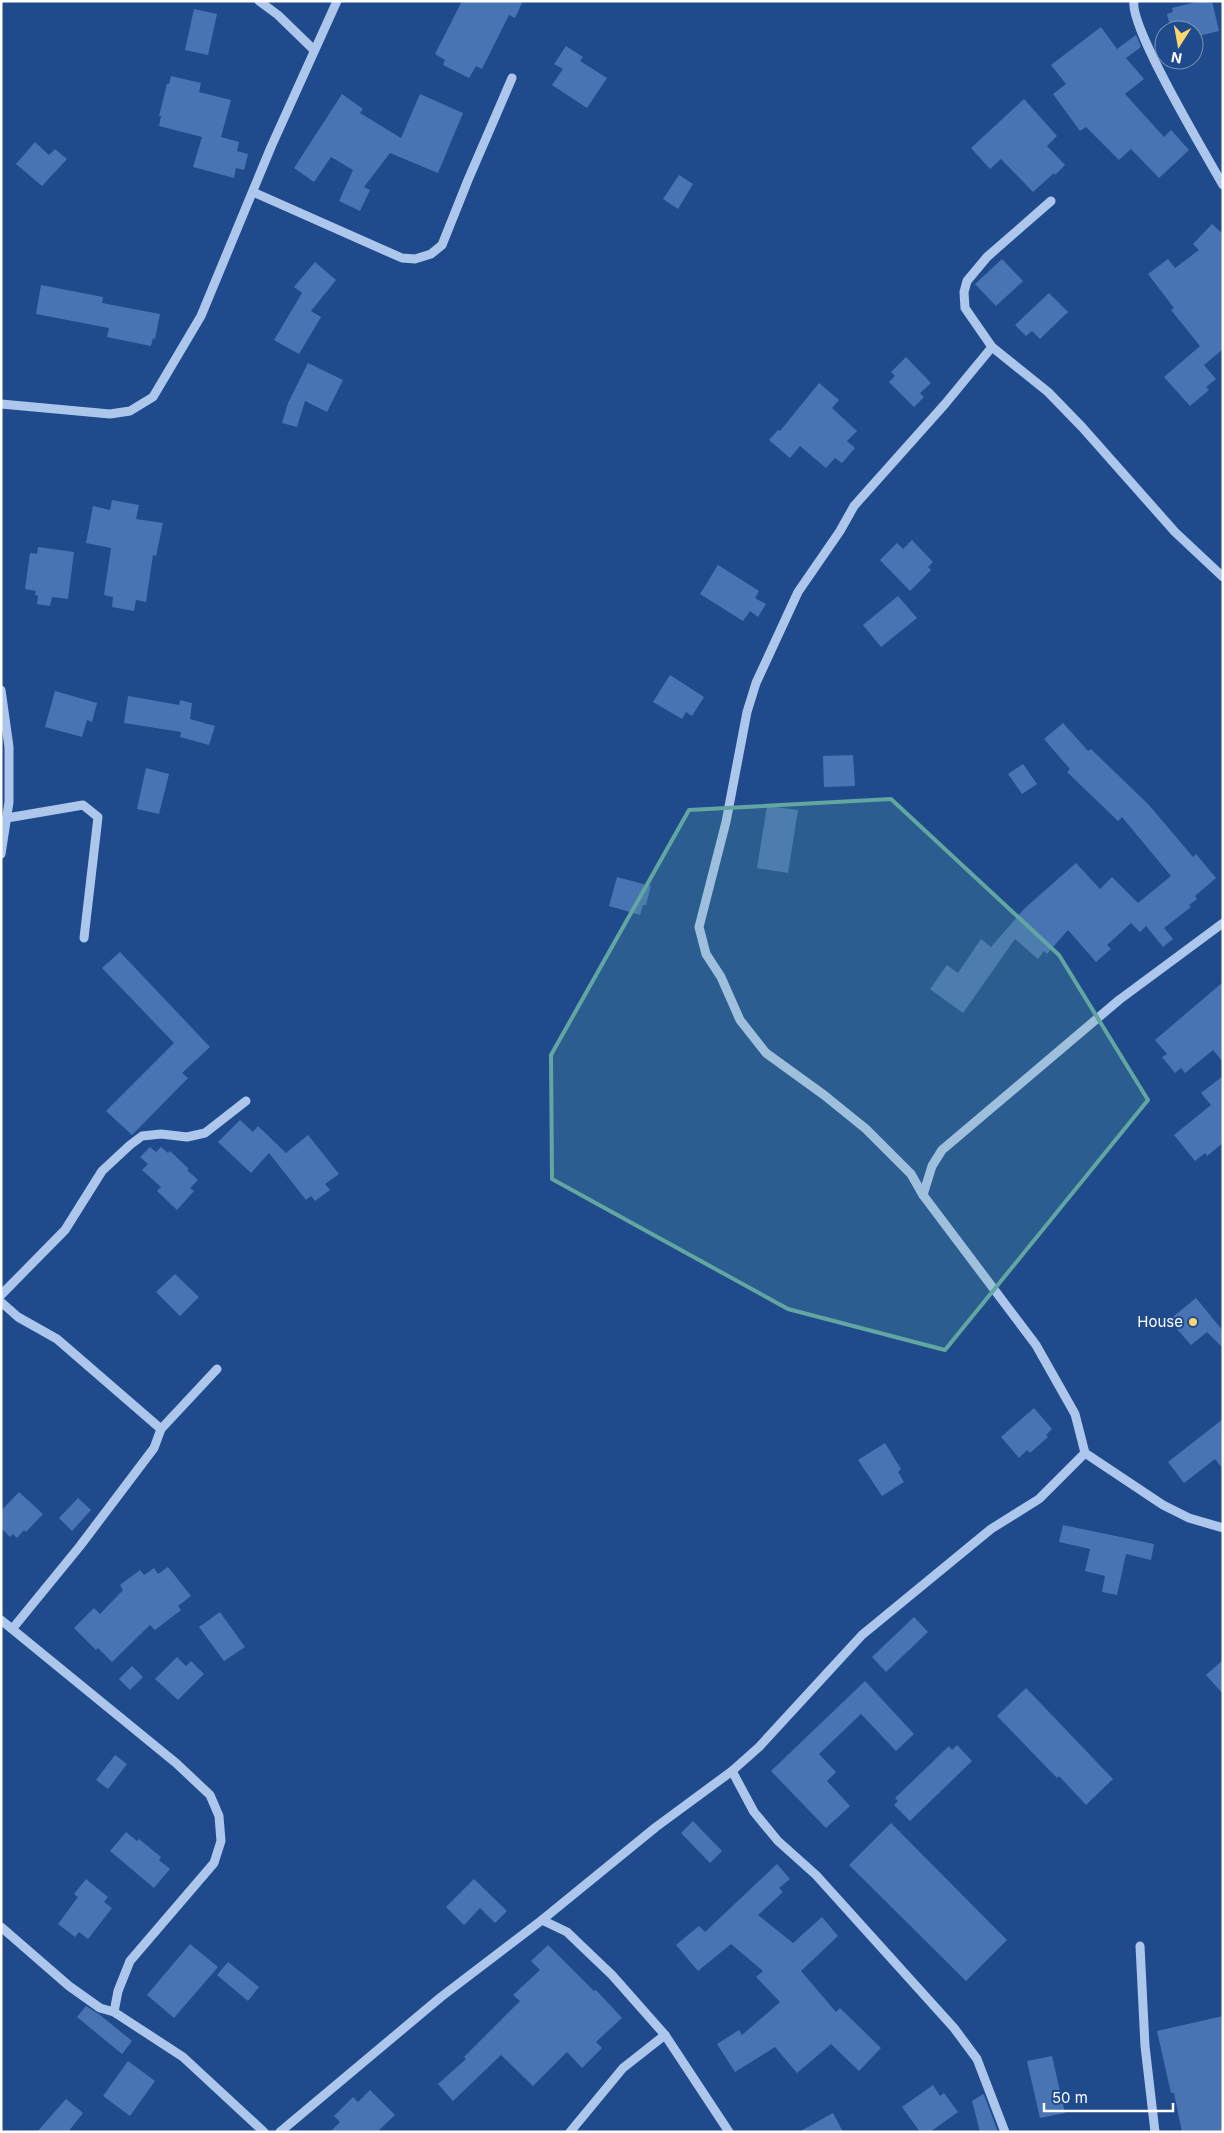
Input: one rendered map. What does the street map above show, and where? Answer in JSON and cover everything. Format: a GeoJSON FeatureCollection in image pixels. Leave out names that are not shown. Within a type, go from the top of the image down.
{"type":"FeatureCollection","features":[{"type":"Feature","properties":{"kind":"street"},"geometry":{"type":"LineString","coordinates":[[259,1],[278,15],[314,50]]}},
{"type":"Feature","properties":{"kind":"street"},"geometry":{"type":"LineString","coordinates":[[1,404],[110,414],[130,411],[152,397],[201,316],[314,50],[337,1]]}},
{"type":"Feature","properties":{"kind":"street"},"geometry":{"type":"LineString","coordinates":[[1134,1],[1133,7],[1141,33],[1178,106],[1223,185]]}},
{"type":"Feature","properties":{"kind":"street"},"geometry":{"type":"LineString","coordinates":[[253,192],[402,258],[415,259],[431,254],[442,245],[512,78]]}},
{"type":"Feature","properties":{"kind":"street"},"geometry":{"type":"LineString","coordinates":[[1051,200],[986,257],[967,280],[964,292],[965,308],[992,347],[1048,392],[1089,434],[1176,532],[1223,577]]}},
{"type":"Feature","properties":{"kind":"street"},"geometry":{"type":"LineString","coordinates":[[992,347],[854,506],[840,531],[798,592],[756,683],[747,712],[726,822],[699,927],[706,954],[721,977],[740,1020],[766,1053],[824,1095],[866,1129],[912,1174],[923,1195],[1036,1345],[1075,1414],[1085,1453],[1163,1505],[1189,1518],[1223,1528]]}},
{"type":"Feature","properties":{"kind":"street"},"geometry":{"type":"LineString","coordinates":[[1,690],[9,747],[9,802],[1,854]]}},
{"type":"Feature","properties":{"kind":"street"},"geometry":{"type":"LineString","coordinates":[[7,818],[83,805],[98,817],[84,938]]}},
{"type":"Feature","properties":{"kind":"street"},"geometry":{"type":"LineString","coordinates":[[923,1195],[932,1166],[942,1150],[1119,1000],[1222,924]]}},
{"type":"Feature","properties":{"kind":"street"},"geometry":{"type":"LineString","coordinates":[[1,1295],[65,1230],[102,1171],[130,1145],[142,1136],[161,1134],[187,1137],[204,1133],[246,1101]]}},
{"type":"Feature","properties":{"kind":"street"},"geometry":{"type":"LineString","coordinates":[[1,1302],[18,1317],[57,1339],[160,1430]]}},
{"type":"Feature","properties":{"kind":"street"},"geometry":{"type":"LineString","coordinates":[[13,1628],[80,1546],[154,1448],[160,1430],[217,1369]]}},
{"type":"Feature","properties":{"kind":"street"},"geometry":{"type":"LineString","coordinates":[[280,2132],[434,2002],[542,1920],[656,1827],[732,1771],[758,1747],[862,1636],[990,1529],[1039,1499],[1085,1453]]}},
{"type":"Feature","properties":{"kind":"street"},"geometry":{"type":"LineString","coordinates":[[1,1620],[176,1763],[210,1795],[219,1816],[221,1840],[214,1863],[130,1961],[118,1991],[114,2012]]}},
{"type":"Feature","properties":{"kind":"street"},"geometry":{"type":"LineString","coordinates":[[732,1771],[754,1812],[778,1841],[816,1875],[960,2036],[977,2059],[1005,2132]]}},
{"type":"Feature","properties":{"kind":"street"},"geometry":{"type":"LineString","coordinates":[[542,1920],[567,1932],[612,1975],[665,2035],[729,2132]]}},
{"type":"Feature","properties":{"kind":"street"},"geometry":{"type":"LineString","coordinates":[[1,1928],[69,1986],[100,2008],[114,2012],[183,2056],[264,2132]]}},
{"type":"Feature","properties":{"kind":"street"},"geometry":{"type":"LineString","coordinates":[[1140,1946],[1145,2046],[1154,2132]]}},
{"type":"Feature","properties":{"kind":"street"},"geometry":{"type":"LineString","coordinates":[[570,2132],[623,2068],[665,2035]]}},
{"type":"Feature","properties":{"kind":"highlighted area"},"geometry":{"type":"Polygon","coordinates":[[[891,799],[1059,955],[1148,1100],[945,1350],[788,1309],[552,1179],[551,1055],[689,810],[891,799]]]}},
{"type":"Feature","properties":{"kind":"building"},"geometry":{"type":"Polygon","coordinates":[[[462,1],[523,1],[515,18],[509,15],[482,69],[476,66],[469,78],[443,65],[445,60],[435,54],[462,1]]]}},
{"type":"Feature","properties":{"kind":"building"},"geometry":{"type":"Polygon","coordinates":[[[1200,1],[1212,1],[1219,31],[1204,35],[1204,20],[1168,20],[1167,14],[1173,12],[1172,8],[1200,1]]]}},
{"type":"Feature","properties":{"kind":"building"},"geometry":{"type":"Polygon","coordinates":[[[194,9],[217,14],[208,55],[185,50],[194,9]]]}},
{"type":"Feature","properties":{"kind":"building"},"geometry":{"type":"Polygon","coordinates":[[[1101,27],[1117,49],[1136,35],[1141,47],[1126,58],[1144,79],[1125,94],[1164,137],[1171,130],[1189,150],[1159,178],[1131,149],[1119,160],[1086,127],[1080,131],[1053,94],[1066,84],[1051,65],[1101,27]]]}},
{"type":"Feature","properties":{"kind":"building"},"geometry":{"type":"Polygon","coordinates":[[[566,46],[583,57],[580,61],[607,78],[587,108],[552,85],[563,69],[554,64],[566,46]]]}},
{"type":"Feature","properties":{"kind":"building"},"geometry":{"type":"Polygon","coordinates":[[[171,76],[201,83],[199,92],[231,100],[221,137],[239,142],[237,151],[248,154],[244,170],[236,168],[234,178],[193,167],[202,137],[159,126],[161,116],[159,116],[167,84],[169,84],[171,76]]]}},
{"type":"Feature","properties":{"kind":"building"},"geometry":{"type":"Polygon","coordinates":[[[342,94],[363,109],[360,113],[401,138],[420,94],[463,113],[438,173],[390,153],[364,187],[370,190],[360,211],[339,201],[353,170],[331,157],[314,182],[294,168],[342,94]]]}},
{"type":"Feature","properties":{"kind":"building"},"geometry":{"type":"Polygon","coordinates":[[[1024,99],[1057,136],[1047,146],[1065,165],[1033,192],[1001,159],[990,169],[971,148],[1024,99]]]}},
{"type":"Feature","properties":{"kind":"building"},"geometry":{"type":"Polygon","coordinates":[[[35,142],[49,155],[55,149],[67,159],[42,186],[16,164],[35,142]]]}},
{"type":"Feature","properties":{"kind":"building"},"geometry":{"type":"Polygon","coordinates":[[[679,175],[693,184],[678,209],[663,199],[679,175]]]}},
{"type":"Feature","properties":{"kind":"building"},"geometry":{"type":"Polygon","coordinates":[[[1212,224],[1223,234],[1223,349],[1204,365],[1216,379],[1206,387],[1209,390],[1190,406],[1164,377],[1200,346],[1171,310],[1174,308],[1148,274],[1168,259],[1175,268],[1199,250],[1193,244],[1212,224]]]}},
{"type":"Feature","properties":{"kind":"building"},"geometry":{"type":"Polygon","coordinates":[[[1002,259],[1023,281],[996,306],[975,284],[1002,259]]]}},
{"type":"Feature","properties":{"kind":"building"},"geometry":{"type":"Polygon","coordinates":[[[315,262],[336,280],[311,311],[321,317],[299,354],[274,340],[302,293],[294,287],[315,262]]]}},
{"type":"Feature","properties":{"kind":"building"},"geometry":{"type":"Polygon","coordinates":[[[41,285],[103,297],[102,303],[160,314],[155,339],[153,338],[151,346],[107,337],[109,328],[36,314],[41,285]]]}},
{"type":"Feature","properties":{"kind":"building"},"geometry":{"type":"Polygon","coordinates":[[[1049,293],[1068,312],[1040,339],[1032,331],[1026,336],[1015,325],[1049,293]]]}},
{"type":"Feature","properties":{"kind":"building"},"geometry":{"type":"Polygon","coordinates":[[[906,357],[931,383],[920,393],[924,397],[914,407],[889,382],[895,376],[891,372],[906,357]]]}},
{"type":"Feature","properties":{"kind":"building"},"geometry":{"type":"Polygon","coordinates":[[[308,363],[343,380],[327,412],[305,401],[297,427],[282,423],[288,403],[308,363]]]}},
{"type":"Feature","properties":{"kind":"building"},"geometry":{"type":"Polygon","coordinates":[[[819,383],[839,400],[832,408],[857,431],[847,441],[855,448],[842,463],[835,458],[826,468],[800,446],[790,458],[769,440],[778,430],[780,431],[819,383]]]}},
{"type":"Feature","properties":{"kind":"building"},"geometry":{"type":"Polygon","coordinates":[[[112,500],[139,505],[136,519],[163,523],[156,556],[153,555],[146,602],[136,600],[134,611],[112,607],[113,597],[104,595],[111,548],[86,543],[93,506],[110,510],[112,500]]]}},
{"type":"Feature","properties":{"kind":"building"},"geometry":{"type":"Polygon","coordinates":[[[912,540],[933,562],[928,567],[931,570],[910,591],[880,560],[897,543],[903,549],[912,540]]]}},
{"type":"Feature","properties":{"kind":"building"},"geometry":{"type":"Polygon","coordinates":[[[38,547],[74,552],[68,599],[52,597],[50,606],[37,604],[38,596],[35,595],[36,591],[25,589],[30,553],[37,554],[38,547]]]}},
{"type":"Feature","properties":{"kind":"building"},"geometry":{"type":"Polygon","coordinates":[[[718,565],[759,591],[755,598],[766,604],[758,617],[750,611],[743,621],[700,594],[718,565]]]}},
{"type":"Feature","properties":{"kind":"building"},"geometry":{"type":"Polygon","coordinates":[[[898,596],[917,618],[881,647],[863,625],[898,596]]]}},
{"type":"Feature","properties":{"kind":"building"},"geometry":{"type":"Polygon","coordinates":[[[670,675],[704,697],[692,716],[686,712],[682,719],[653,702],[670,675]]]}},
{"type":"Feature","properties":{"kind":"building"},"geometry":{"type":"Polygon","coordinates":[[[55,691],[97,703],[92,722],[87,720],[82,737],[45,727],[55,691]]]}},
{"type":"Feature","properties":{"kind":"building"},"geometry":{"type":"Polygon","coordinates":[[[128,696],[179,705],[180,700],[192,703],[190,719],[215,726],[209,745],[180,737],[181,732],[124,723],[128,696]]]}},
{"type":"Feature","properties":{"kind":"building"},"geometry":{"type":"Polygon","coordinates":[[[1063,723],[1088,751],[1091,749],[1149,805],[1193,857],[1196,854],[1216,878],[1195,896],[1197,899],[1189,905],[1191,907],[1164,928],[1173,939],[1163,947],[1146,926],[1140,932],[1131,923],[1107,945],[1111,949],[1096,962],[1068,930],[1047,954],[1044,951],[1038,959],[1015,939],[963,1013],[930,989],[947,965],[958,973],[981,939],[991,947],[1025,908],[1076,863],[1100,889],[1112,877],[1138,903],[1171,876],[1122,817],[1118,821],[1067,772],[1070,769],[1044,739],[1063,723]]]}},
{"type":"Feature","properties":{"kind":"building"},"geometry":{"type":"Polygon","coordinates":[[[853,755],[855,786],[824,787],[823,756],[853,755]]]}},
{"type":"Feature","properties":{"kind":"building"},"geometry":{"type":"Polygon","coordinates":[[[1023,764],[1037,784],[1022,794],[1008,774],[1023,764]]]}},
{"type":"Feature","properties":{"kind":"building"},"geometry":{"type":"Polygon","coordinates":[[[146,768],[169,774],[159,814],[137,809],[146,768]]]}},
{"type":"Feature","properties":{"kind":"building"},"geometry":{"type":"Polygon","coordinates":[[[767,806],[798,810],[788,873],[757,868],[767,806]]]}},
{"type":"Feature","properties":{"kind":"building"},"geometry":{"type":"Polygon","coordinates":[[[617,877],[651,886],[646,905],[643,905],[640,915],[609,906],[617,877]]]}},
{"type":"Feature","properties":{"kind":"building"},"geometry":{"type":"Polygon","coordinates":[[[120,952],[210,1047],[182,1073],[188,1078],[132,1135],[106,1111],[174,1043],[102,968],[120,952]]]}},
{"type":"Feature","properties":{"kind":"building"},"geometry":{"type":"Polygon","coordinates":[[[1223,982],[1223,1062],[1213,1050],[1185,1073],[1181,1068],[1175,1073],[1162,1057],[1167,1054],[1155,1040],[1223,982]]]}},
{"type":"Feature","properties":{"kind":"building"},"geometry":{"type":"Polygon","coordinates":[[[1223,1076],[1223,1143],[1207,1156],[1205,1153],[1195,1161],[1174,1135],[1211,1105],[1201,1093],[1223,1076]]]}},
{"type":"Feature","properties":{"kind":"building"},"geometry":{"type":"Polygon","coordinates":[[[240,1120],[253,1132],[258,1126],[286,1153],[308,1135],[339,1174],[325,1184],[330,1190],[315,1201],[311,1196],[306,1200],[269,1153],[251,1173],[218,1142],[240,1120]]]}},
{"type":"Feature","properties":{"kind":"building"},"geometry":{"type":"Polygon","coordinates":[[[150,1147],[156,1152],[161,1147],[168,1153],[170,1151],[198,1180],[190,1188],[194,1191],[177,1210],[157,1191],[161,1187],[142,1170],[148,1164],[140,1157],[150,1147]]]}},
{"type":"Feature","properties":{"kind":"building"},"geometry":{"type":"Polygon","coordinates":[[[175,1274],[199,1297],[180,1316],[156,1292],[175,1274]]]}},
{"type":"Feature","properties":{"kind":"building","name":"House"},"geometry":{"type":"Polygon","coordinates":[[[1196,1298],[1223,1331],[1223,1348],[1207,1332],[1191,1345],[1169,1320],[1196,1298]]]}},
{"type":"Feature","properties":{"kind":"building"},"geometry":{"type":"Polygon","coordinates":[[[1034,1408],[1052,1429],[1046,1435],[1048,1437],[1030,1453],[1027,1450],[1019,1458],[1001,1437],[1034,1408]]]}},
{"type":"Feature","properties":{"kind":"building"},"geometry":{"type":"Polygon","coordinates":[[[1223,1419],[1223,1469],[1215,1459],[1184,1483],[1168,1462],[1223,1419]]]}},
{"type":"Feature","properties":{"kind":"building"},"geometry":{"type":"Polygon","coordinates":[[[885,1443],[901,1469],[898,1472],[904,1482],[882,1496],[858,1460],[885,1443]]]}},
{"type":"Feature","properties":{"kind":"building"},"geometry":{"type":"Polygon","coordinates":[[[19,1492],[43,1514],[26,1532],[24,1530],[17,1538],[13,1534],[10,1537],[1,1528],[1,1511],[19,1492]]]}},
{"type":"Feature","properties":{"kind":"building"},"geometry":{"type":"Polygon","coordinates":[[[78,1498],[91,1510],[72,1531],[59,1518],[78,1498]]]}},
{"type":"Feature","properties":{"kind":"building"},"geometry":{"type":"Polygon","coordinates":[[[1063,1525],[1154,1544],[1151,1560],[1126,1554],[1117,1595],[1102,1592],[1105,1576],[1085,1571],[1090,1549],[1059,1542],[1063,1525]]]}},
{"type":"Feature","properties":{"kind":"building"},"geometry":{"type":"Polygon","coordinates":[[[168,1567],[191,1596],[178,1606],[181,1610],[155,1630],[150,1625],[112,1662],[98,1648],[96,1650],[74,1628],[94,1608],[100,1614],[123,1590],[120,1585],[140,1570],[144,1575],[154,1568],[158,1574],[168,1567]]]}},
{"type":"Feature","properties":{"kind":"building"},"geometry":{"type":"Polygon","coordinates":[[[220,1612],[245,1647],[224,1661],[199,1627],[220,1612]]]}},
{"type":"Feature","properties":{"kind":"building"},"geometry":{"type":"Polygon","coordinates":[[[914,1617],[928,1632],[886,1672],[872,1657],[914,1617]]]}},
{"type":"Feature","properties":{"kind":"building"},"geometry":{"type":"Polygon","coordinates":[[[177,1657],[186,1666],[191,1661],[204,1674],[178,1700],[155,1679],[177,1657]]]}},
{"type":"Feature","properties":{"kind":"building"},"geometry":{"type":"Polygon","coordinates":[[[1223,1660],[1223,1694],[1206,1675],[1223,1660]]]}},
{"type":"Feature","properties":{"kind":"building"},"geometry":{"type":"Polygon","coordinates":[[[132,1666],[143,1677],[130,1690],[119,1679],[132,1666]]]}},
{"type":"Feature","properties":{"kind":"building"},"geometry":{"type":"Polygon","coordinates":[[[865,1681],[914,1734],[896,1751],[861,1714],[819,1754],[836,1772],[827,1781],[850,1806],[826,1828],[771,1771],[865,1681]]]}},
{"type":"Feature","properties":{"kind":"building"},"geometry":{"type":"Polygon","coordinates":[[[1026,1688],[1113,1779],[1086,1805],[997,1716],[1026,1688]]]}},
{"type":"Feature","properties":{"kind":"building"},"geometry":{"type":"Polygon","coordinates":[[[957,1745],[972,1761],[910,1821],[894,1805],[898,1801],[895,1798],[949,1746],[952,1750],[957,1745]]]}},
{"type":"Feature","properties":{"kind":"building"},"geometry":{"type":"Polygon","coordinates":[[[115,1755],[127,1764],[108,1789],[96,1780],[115,1755]]]}},
{"type":"Feature","properties":{"kind":"building"},"geometry":{"type":"Polygon","coordinates":[[[693,1821],[722,1851],[710,1863],[681,1833],[693,1821]]]}},
{"type":"Feature","properties":{"kind":"building"},"geometry":{"type":"Polygon","coordinates":[[[891,1823],[1007,1940],[966,1981],[849,1865],[891,1823]]]}},
{"type":"Feature","properties":{"kind":"building"},"geometry":{"type":"Polygon","coordinates":[[[126,1832],[137,1841],[139,1839],[161,1857],[159,1860],[170,1869],[154,1888],[110,1851],[126,1832]]]}},
{"type":"Feature","properties":{"kind":"building"},"geometry":{"type":"Polygon","coordinates":[[[777,1864],[790,1879],[779,1888],[783,1892],[758,1915],[793,1943],[822,1917],[838,1936],[801,1971],[836,2012],[840,2008],[881,2048],[859,2071],[831,2044],[797,2073],[775,2047],[735,2072],[717,2044],[739,2030],[742,2035],[780,2002],[756,1977],[763,1971],[731,1944],[698,1971],[676,1945],[699,1926],[705,1932],[777,1864]]]}},
{"type":"Feature","properties":{"kind":"building"},"geometry":{"type":"Polygon","coordinates":[[[86,1879],[108,1897],[104,1902],[112,1908],[88,1939],[79,1932],[75,1937],[58,1924],[78,1897],[74,1894],[86,1879]]]}},
{"type":"Feature","properties":{"kind":"building"},"geometry":{"type":"Polygon","coordinates":[[[474,1879],[507,1911],[495,1923],[480,1908],[464,1925],[446,1907],[474,1879]]]}},
{"type":"Feature","properties":{"kind":"building"},"geometry":{"type":"Polygon","coordinates":[[[190,1944],[218,1967],[174,2018],[147,1995],[190,1944]]]}},
{"type":"Feature","properties":{"kind":"building"},"geometry":{"type":"Polygon","coordinates":[[[548,1945],[594,1991],[596,1990],[622,2018],[596,2042],[602,2048],[582,2068],[567,2052],[533,2086],[501,2055],[453,2101],[438,2084],[466,2059],[464,2057],[520,2001],[513,1995],[540,1970],[531,1961],[548,1945]]]}},
{"type":"Feature","properties":{"kind":"building"},"geometry":{"type":"Polygon","coordinates":[[[228,1962],[259,1987],[248,2001],[217,1975],[228,1962]]]}},
{"type":"Feature","properties":{"kind":"building"},"geometry":{"type":"Polygon","coordinates":[[[86,2006],[132,2041],[122,2054],[77,2017],[86,2006]]]}},
{"type":"Feature","properties":{"kind":"building"},"geometry":{"type":"Polygon","coordinates":[[[1223,2016],[1223,2132],[1182,2132],[1174,2093],[1171,2093],[1157,2031],[1223,2016]]]}},
{"type":"Feature","properties":{"kind":"building"},"geometry":{"type":"Polygon","coordinates":[[[1052,2056],[1065,2113],[1040,2118],[1027,2061],[1052,2056]]]}},
{"type":"Feature","properties":{"kind":"building"},"geometry":{"type":"Polygon","coordinates":[[[128,2061],[155,2081],[130,2116],[103,2096],[128,2061]]]}},
{"type":"Feature","properties":{"kind":"building"},"geometry":{"type":"Polygon","coordinates":[[[933,2085],[940,2096],[944,2093],[958,2112],[930,2132],[920,2132],[902,2107],[933,2085]]]}},
{"type":"Feature","properties":{"kind":"building"},"geometry":{"type":"Polygon","coordinates":[[[370,2090],[395,2115],[377,2132],[330,2132],[340,2122],[334,2116],[353,2097],[358,2102],[370,2090]]]}},
{"type":"Feature","properties":{"kind":"building"},"geometry":{"type":"Polygon","coordinates":[[[983,2094],[998,2132],[980,2132],[972,2101],[983,2094]]]}},
{"type":"Feature","properties":{"kind":"building"},"geometry":{"type":"Polygon","coordinates":[[[66,2099],[83,2113],[68,2132],[37,2132],[66,2099]]]}},
{"type":"Feature","properties":{"kind":"building"},"geometry":{"type":"Polygon","coordinates":[[[833,2113],[843,2132],[799,2132],[833,2113]]]}},
{"type":"Feature","properties":{"kind":"place","name":"House"},"geometry":{"type":"Point","coordinates":[1193,1322]}}]}
